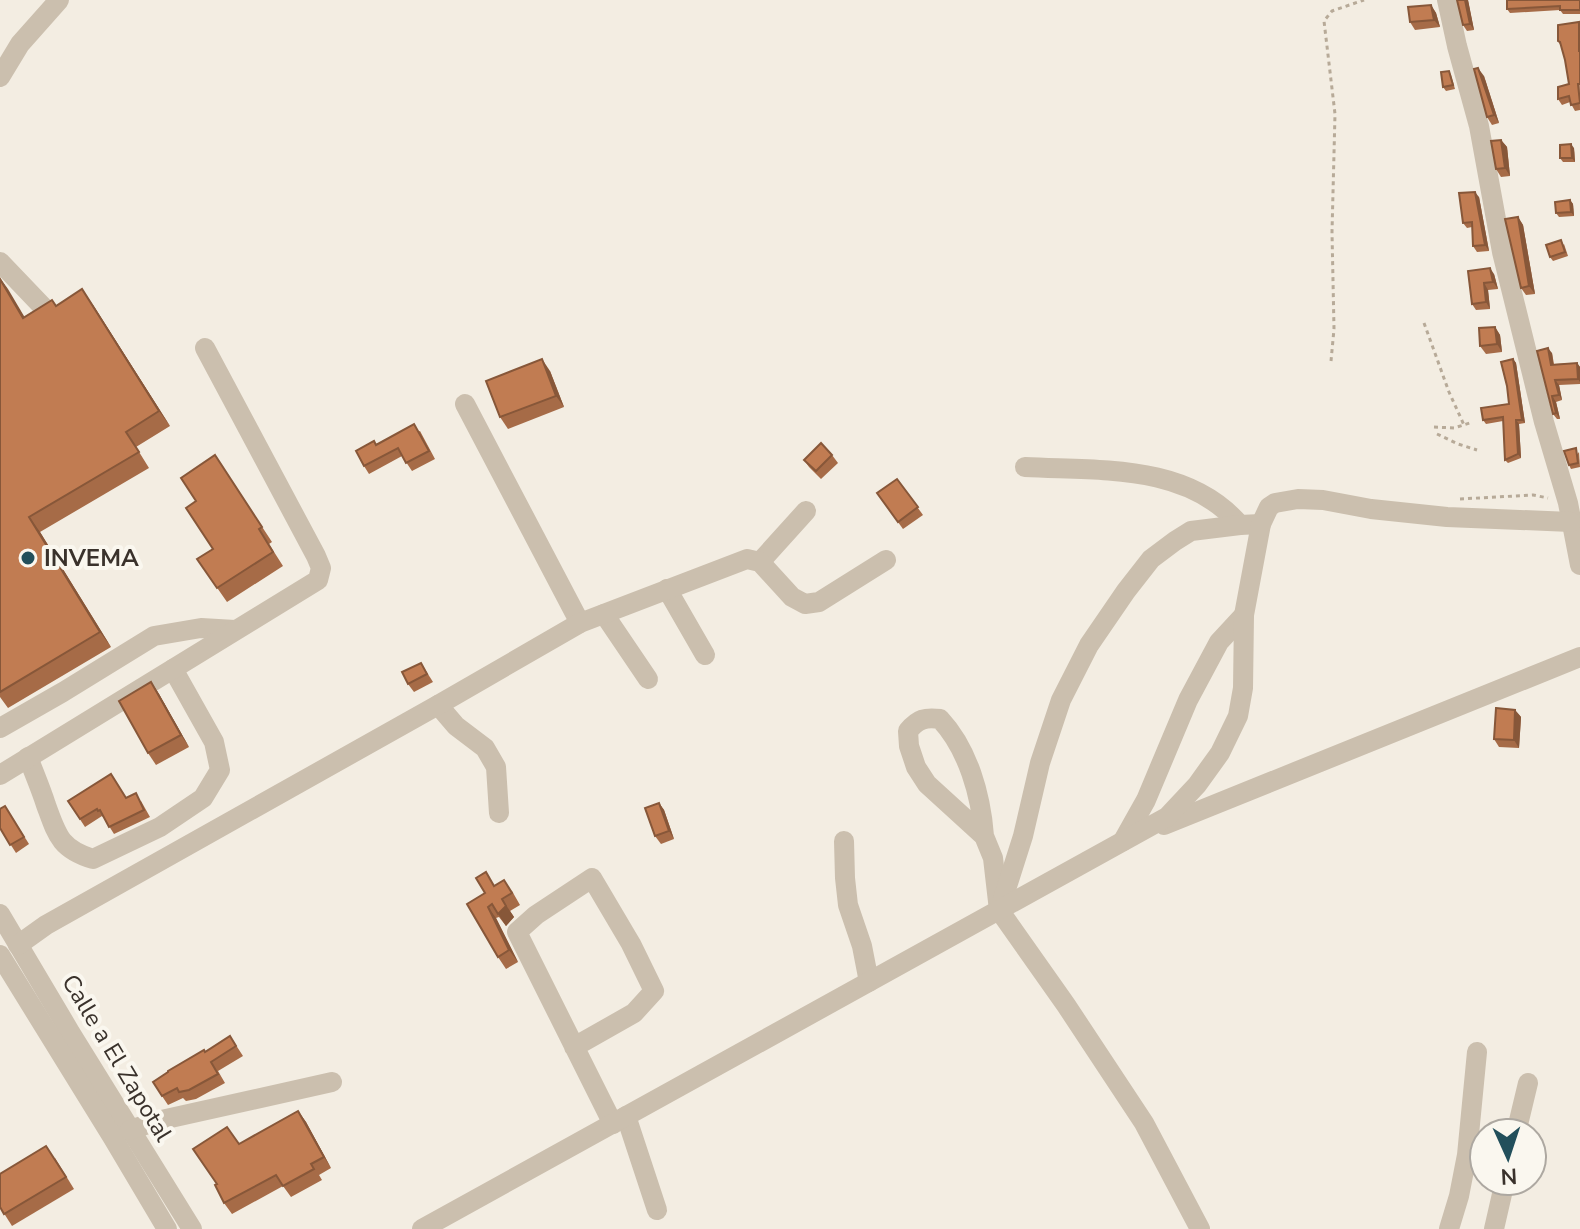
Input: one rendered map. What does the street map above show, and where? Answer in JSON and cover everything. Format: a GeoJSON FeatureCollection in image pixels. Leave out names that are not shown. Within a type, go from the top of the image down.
{"type":"FeatureCollection","features":[{"type":"Feature","properties":{"kind":"street"},"geometry":{"type":"LineString","coordinates":[[0,77],[20,44],[59,0]]}},
{"type":"Feature","properties":{"kind":"street"},"geometry":{"type":"LineString","coordinates":[[1447,0],[1479,126],[1502,252],[1544,422],[1568,503],[1580,565]]}},
{"type":"Feature","properties":{"kind":"street"},"geometry":{"type":"LineString","coordinates":[[0,262],[44,308]]}},
{"type":"Feature","properties":{"kind":"street"},"geometry":{"type":"LineString","coordinates":[[2,769],[28,757],[318,580],[321,568],[205,348]]}},
{"type":"Feature","properties":{"kind":"street"},"geometry":{"type":"LineString","coordinates":[[465,404],[580,623]]}},
{"type":"Feature","properties":{"kind":"street"},"geometry":{"type":"LineString","coordinates":[[1025,467],[1131,471],[1200,492],[1251,524]]}},
{"type":"Feature","properties":{"kind":"street"},"geometry":{"type":"LineString","coordinates":[[999,910],[1061,700],[1089,645],[1126,591],[1151,559],[1175,541],[1191,531],[1251,524],[1275,503],[1298,499],[1447,517],[1571,522]]}},
{"type":"Feature","properties":{"kind":"street"},"geometry":{"type":"LineString","coordinates":[[760,562],[806,511]]}},
{"type":"Feature","properties":{"kind":"street"},"geometry":{"type":"LineString","coordinates":[[422,1229],[1167,817],[1197,785],[1220,753],[1238,716],[1243,688],[1244,615],[1251,524]]}},
{"type":"Feature","properties":{"kind":"street"},"geometry":{"type":"LineString","coordinates":[[9,950],[46,925],[580,623],[747,559],[760,562],[792,597],[805,604],[819,602],[886,560]]}},
{"type":"Feature","properties":{"kind":"street"},"geometry":{"type":"LineString","coordinates":[[667,589],[705,655]]}},
{"type":"Feature","properties":{"kind":"street"},"geometry":{"type":"LineString","coordinates":[[604,614],[648,679]]}},
{"type":"Feature","properties":{"kind":"street"},"geometry":{"type":"LineString","coordinates":[[1123,841],[1146,800],[1200,677],[1219,642],[1244,615]]}},
{"type":"Feature","properties":{"kind":"street"},"geometry":{"type":"LineString","coordinates":[[0,728],[154,636],[201,628],[235,630]]}},
{"type":"Feature","properties":{"kind":"street"},"geometry":{"type":"LineString","coordinates":[[1123,841],[1580,657]]}},
{"type":"Feature","properties":{"kind":"street"},"geometry":{"type":"LineString","coordinates":[[28,757],[57,837],[78,854],[93,859],[160,827],[203,798],[220,770],[214,742],[173,669]]}},
{"type":"Feature","properties":{"kind":"street"},"geometry":{"type":"LineString","coordinates":[[93,673],[115,704]]}},
{"type":"Feature","properties":{"kind":"street"},"geometry":{"type":"LineString","coordinates":[[438,705],[456,726],[485,748],[496,767],[499,813]]}},
{"type":"Feature","properties":{"kind":"street"},"geometry":{"type":"LineString","coordinates":[[984,836],[927,784],[916,767],[908,731],[916,721],[940,719],[953,733],[965,757],[978,800],[984,836],[993,858],[999,910],[1144,1123],[1200,1229]]}},
{"type":"Feature","properties":{"kind":"street"},"geometry":{"type":"LineString","coordinates":[[844,841],[848,905],[862,946],[869,982]]}},
{"type":"Feature","properties":{"kind":"street"},"geometry":{"type":"LineString","coordinates":[[574,1047],[634,1013],[654,991],[631,944],[592,878],[536,915],[517,932],[574,1047],[620,1120],[657,1210]]}},
{"type":"Feature","properties":{"kind":"street","name":"Calle a El Zapotal"},"geometry":{"type":"LineString","coordinates":[[0,914],[9,950],[167,1229]]}},
{"type":"Feature","properties":{"kind":"street","name":"Calle a El Zapotal"},"geometry":{"type":"LineString","coordinates":[[9,950],[130,1130],[192,1229]]}},
{"type":"Feature","properties":{"kind":"street"},"geometry":{"type":"LineString","coordinates":[[1449,1229],[1467,1155],[1477,1052]]}},
{"type":"Feature","properties":{"kind":"street"},"geometry":{"type":"LineString","coordinates":[[130,1130],[157,1121],[332,1082]]}},
{"type":"Feature","properties":{"kind":"street"},"geometry":{"type":"LineString","coordinates":[[1520,1117],[1528,1083]]}},
{"type":"Feature","properties":{"kind":"street"},"geometry":{"type":"LineString","coordinates":[[1494,1229],[1501,1197]]}},
{"type":"Feature","properties":{"kind":"path"},"geometry":{"type":"LineString","coordinates":[[1331,361],[1334,329],[1332,232],[1335,114],[1324,21],[1332,11],[1364,0]]}},
{"type":"Feature","properties":{"kind":"path"},"geometry":{"type":"LineString","coordinates":[[1424,323],[1464,425]]}},
{"type":"Feature","properties":{"kind":"path"},"geometry":{"type":"LineString","coordinates":[[1434,427],[1454,428],[1473,422]]}},
{"type":"Feature","properties":{"kind":"path"},"geometry":{"type":"LineString","coordinates":[[1437,434],[1477,450]]}},
{"type":"Feature","properties":{"kind":"building"},"geometry":{"type":"Polygon","coordinates":[[[1457,0],[1465,0],[1470,24],[1463,25],[1457,0]]]}},
{"type":"Feature","properties":{"kind":"building"},"geometry":{"type":"Polygon","coordinates":[[[1507,0],[1580,0],[1580,10],[1560,10],[1560,6],[1507,9],[1507,0]]]}},
{"type":"Feature","properties":{"kind":"building"},"geometry":{"type":"Polygon","coordinates":[[[1431,5],[1434,20],[1410,22],[1408,7],[1431,5]]]}},
{"type":"Feature","properties":{"kind":"building"},"geometry":{"type":"Polygon","coordinates":[[[1579,22],[1580,103],[1571,105],[1569,96],[1558,99],[1558,87],[1569,84],[1558,41],[1558,25],[1579,22]]]}},
{"type":"Feature","properties":{"kind":"building"},"geometry":{"type":"Polygon","coordinates":[[[1478,68],[1494,115],[1487,117],[1474,69],[1478,68]]]}},
{"type":"Feature","properties":{"kind":"building"},"geometry":{"type":"Polygon","coordinates":[[[1449,71],[1453,85],[1443,87],[1441,72],[1449,71]]]}},
{"type":"Feature","properties":{"kind":"building"},"geometry":{"type":"Polygon","coordinates":[[[1501,140],[1505,168],[1496,169],[1491,141],[1501,140]]]}},
{"type":"Feature","properties":{"kind":"building"},"geometry":{"type":"Polygon","coordinates":[[[1571,144],[1572,158],[1560,158],[1560,145],[1571,144]]]}},
{"type":"Feature","properties":{"kind":"building"},"geometry":{"type":"Polygon","coordinates":[[[1475,192],[1485,245],[1473,246],[1472,222],[1463,223],[1459,193],[1475,192]]]}},
{"type":"Feature","properties":{"kind":"building"},"geometry":{"type":"Polygon","coordinates":[[[1570,200],[1571,212],[1556,213],[1555,202],[1570,200]]]}},
{"type":"Feature","properties":{"kind":"building"},"geometry":{"type":"Polygon","coordinates":[[[1518,217],[1529,286],[1521,288],[1505,219],[1518,217]]]}},
{"type":"Feature","properties":{"kind":"building"},"geometry":{"type":"Polygon","coordinates":[[[1561,240],[1565,252],[1550,257],[1546,245],[1561,240]]]}},
{"type":"Feature","properties":{"kind":"building"},"geometry":{"type":"Polygon","coordinates":[[[1490,268],[1493,282],[1484,283],[1486,302],[1472,304],[1468,271],[1490,268]]]}},
{"type":"Feature","properties":{"kind":"building"},"geometry":{"type":"Polygon","coordinates":[[[0,279],[23,318],[52,300],[56,306],[82,289],[159,411],[126,432],[139,452],[29,517],[100,632],[0,692],[0,279]]]}},
{"type":"Feature","properties":{"kind":"building"},"geometry":{"type":"Polygon","coordinates":[[[1495,327],[1497,344],[1480,346],[1479,328],[1495,327]]]}},
{"type":"Feature","properties":{"kind":"building"},"geometry":{"type":"Polygon","coordinates":[[[1548,348],[1551,365],[1577,363],[1578,379],[1555,380],[1559,395],[1552,396],[1556,413],[1553,414],[1537,351],[1548,348]]]}},
{"type":"Feature","properties":{"kind":"building"},"geometry":{"type":"Polygon","coordinates":[[[542,359],[556,396],[500,417],[486,381],[542,359]]]}},
{"type":"Feature","properties":{"kind":"building"},"geometry":{"type":"Polygon","coordinates":[[[1513,359],[1522,420],[1516,420],[1518,454],[1505,460],[1503,417],[1483,420],[1481,408],[1509,404],[1501,362],[1513,359]]]}},
{"type":"Feature","properties":{"kind":"building"},"geometry":{"type":"Polygon","coordinates":[[[414,424],[429,451],[406,463],[398,448],[364,466],[356,451],[374,441],[376,445],[414,424]]]}},
{"type":"Feature","properties":{"kind":"building"},"geometry":{"type":"Polygon","coordinates":[[[821,443],[832,455],[816,471],[804,460],[821,443]]]}},
{"type":"Feature","properties":{"kind":"building"},"geometry":{"type":"Polygon","coordinates":[[[1576,448],[1578,463],[1569,465],[1564,451],[1576,448]]]}},
{"type":"Feature","properties":{"kind":"building"},"geometry":{"type":"Polygon","coordinates":[[[215,455],[262,527],[259,529],[273,552],[217,588],[197,559],[213,549],[186,508],[196,501],[181,478],[215,455]]]}},
{"type":"Feature","properties":{"kind":"building"},"geometry":{"type":"Polygon","coordinates":[[[897,479],[918,507],[898,522],[877,493],[897,479]]]}},
{"type":"Feature","properties":{"kind":"building"},"geometry":{"type":"Polygon","coordinates":[[[421,663],[427,674],[408,684],[402,672],[421,663]]]}},
{"type":"Feature","properties":{"kind":"building"},"geometry":{"type":"Polygon","coordinates":[[[151,682],[181,735],[148,753],[119,701],[151,682]]]}},
{"type":"Feature","properties":{"kind":"building"},"geometry":{"type":"Polygon","coordinates":[[[1496,708],[1515,710],[1514,740],[1494,739],[1496,708]]]}},
{"type":"Feature","properties":{"kind":"building"},"geometry":{"type":"Polygon","coordinates":[[[111,774],[126,798],[136,793],[144,810],[109,827],[97,809],[80,819],[68,801],[111,774]]]}},
{"type":"Feature","properties":{"kind":"building"},"geometry":{"type":"Polygon","coordinates":[[[659,803],[669,831],[655,836],[645,808],[659,803]]]}},
{"type":"Feature","properties":{"kind":"building"},"geometry":{"type":"Polygon","coordinates":[[[5,806],[24,837],[10,845],[0,828],[0,809],[5,806]]]}},
{"type":"Feature","properties":{"kind":"building"},"geometry":{"type":"Polygon","coordinates":[[[486,872],[494,886],[504,880],[512,893],[502,899],[506,906],[498,914],[492,904],[488,907],[509,950],[498,957],[467,904],[485,893],[476,878],[486,872]]]}},
{"type":"Feature","properties":{"kind":"building"},"geometry":{"type":"Polygon","coordinates":[[[230,1036],[236,1046],[211,1062],[218,1074],[189,1090],[179,1092],[177,1088],[162,1096],[153,1082],[230,1036]]]}},
{"type":"Feature","properties":{"kind":"building"},"geometry":{"type":"Polygon","coordinates":[[[298,1111],[324,1157],[311,1164],[314,1169],[283,1186],[276,1175],[224,1203],[217,1184],[193,1149],[227,1127],[239,1144],[298,1111]]]}},
{"type":"Feature","properties":{"kind":"building"},"geometry":{"type":"Polygon","coordinates":[[[46,1146],[66,1177],[4,1214],[0,1207],[0,1174],[46,1146]]]}},
{"type":"Feature","properties":{"kind":"place","name":"INVEMA"},"geometry":{"type":"Point","coordinates":[28,558]}}]}
